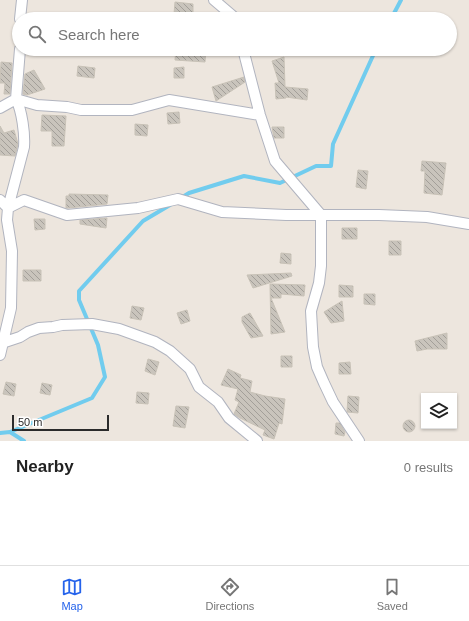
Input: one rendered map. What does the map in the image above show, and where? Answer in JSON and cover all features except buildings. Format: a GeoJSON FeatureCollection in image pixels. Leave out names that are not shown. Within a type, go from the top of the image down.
{"type":"FeatureCollection","features":[{"type":"Feature","properties":{"kind":"street"},"geometry":{"type":"LineString","coordinates":[[21,12],[22,0]]}},
{"type":"Feature","properties":{"kind":"street"},"geometry":{"type":"LineString","coordinates":[[214,0],[228,12]]}},
{"type":"Feature","properties":{"kind":"street"},"geometry":{"type":"LineString","coordinates":[[0,355],[11,308],[12,251],[7,220],[8,208],[23,152],[25,138],[20,106],[16,99],[20,56]]}},
{"type":"Feature","properties":{"kind":"street"},"geometry":{"type":"LineString","coordinates":[[245,56],[260,115],[275,161],[321,215],[321,266],[319,283],[311,311],[313,347],[317,367],[333,402],[359,441]]}},
{"type":"Feature","properties":{"kind":"street"},"geometry":{"type":"LineString","coordinates":[[0,108],[16,99],[37,105],[67,107],[81,110],[132,110],[169,100],[260,115]]}},
{"type":"Feature","properties":{"kind":"street"},"geometry":{"type":"LineString","coordinates":[[0,200],[8,208]]}},
{"type":"Feature","properties":{"kind":"street"},"geometry":{"type":"LineString","coordinates":[[8,208],[24,200],[67,216],[138,208],[178,200],[222,212],[286,216],[379,215],[427,218],[469,224]]}},
{"type":"Feature","properties":{"kind":"street"},"geometry":{"type":"LineString","coordinates":[[2,343],[20,337],[34,329],[62,325],[92,324],[119,329],[155,342],[170,351],[190,369],[199,387],[218,402],[229,418],[257,441]]}},
{"type":"Feature","properties":{"kind":"waterway"},"geometry":{"type":"LineString","coordinates":[[395,12],[401,0]]}},
{"type":"Feature","properties":{"kind":"waterway"},"geometry":{"type":"LineString","coordinates":[[181,198],[189,193],[244,176],[280,183],[316,166],[331,166],[333,144],[373,56]]}},
{"type":"Feature","properties":{"kind":"waterway"},"geometry":{"type":"LineString","coordinates":[[0,433],[10,432],[92,398],[105,377],[98,345],[79,300],[79,291],[143,221],[170,205]]}},
{"type":"Feature","properties":{"kind":"waterway"},"geometry":{"type":"LineString","coordinates":[[10,432],[24,441]]}}]}
